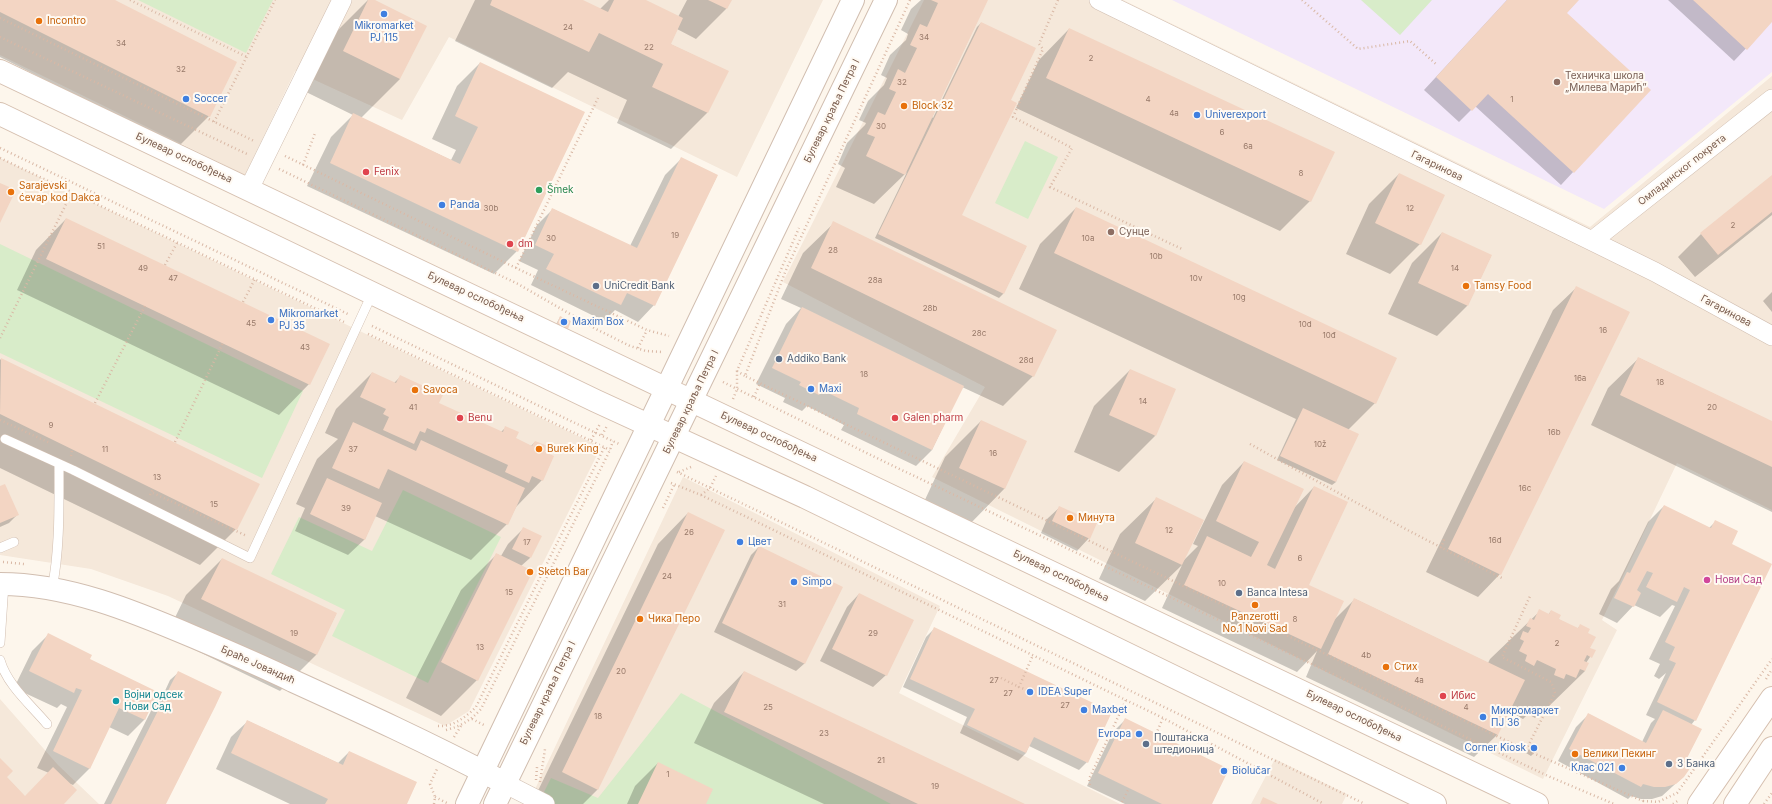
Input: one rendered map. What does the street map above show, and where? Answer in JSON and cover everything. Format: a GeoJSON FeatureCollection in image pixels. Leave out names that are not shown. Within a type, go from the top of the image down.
{"type":"FeatureCollection","features":[{"type":"Feature","properties":{"kind":"main road"},"geometry":{"type":"LineString","coordinates":[[467,804],[853,0]]}},
{"type":"Feature","properties":{"kind":"main road","name":"Булевар краља Петра I"},"geometry":{"type":"LineString","coordinates":[[495,804],[886,0]]}},
{"type":"Feature","properties":{"kind":"main road","name":"Булевар ослобођења"},"geometry":{"type":"LineString","coordinates":[[0,71],[1537,804]]}},
{"type":"Feature","properties":{"kind":"main road"},"geometry":{"type":"LineString","coordinates":[[0,114],[674,437],[805,497],[1435,804]]}},
{"type":"Feature","properties":{"kind":"main road","name":"Браће Јовандић"},"geometry":{"type":"LineString","coordinates":[[2,584],[52,590],[100,600],[176,629],[262,666],[413,736],[504,783]]}},
{"type":"Feature","properties":{"kind":"main road"},"geometry":{"type":"LineString","coordinates":[[1698,804],[1772,698]]}},
{"type":"Feature","properties":{"kind":"main road"},"geometry":{"type":"LineString","coordinates":[[1735,804],[1772,748]]}},
{"type":"Feature","properties":{"kind":"street"},"geometry":{"type":"LineString","coordinates":[[249,189],[342,0]]}},
{"type":"Feature","properties":{"kind":"street","name":"Гагаринова"},"geometry":{"type":"LineString","coordinates":[[1099,0],[1655,272],[1772,336]]}},
{"type":"Feature","properties":{"kind":"street","name":"Омладинског покрета"},"geometry":{"type":"LineString","coordinates":[[1592,241],[1772,99]]}},
{"type":"Feature","properties":{"kind":"street"},"geometry":{"type":"LineString","coordinates":[[504,783],[545,804]]}},
{"type":"Feature","properties":{"kind":"lane"},"geometry":{"type":"LineString","coordinates":[[5,439],[80,474],[250,558],[372,293]]}},
{"type":"Feature","properties":{"kind":"lane"},"geometry":{"type":"LineString","coordinates":[[52,590],[56,568],[59,508],[59,465]]}},
{"type":"Feature","properties":{"kind":"lane"},"geometry":{"type":"LineString","coordinates":[[0,548],[14,542]]}},
{"type":"Feature","properties":{"kind":"lane"},"geometry":{"type":"LineString","coordinates":[[0,643],[2,584]]}},
{"type":"Feature","properties":{"kind":"lane"},"geometry":{"type":"LineString","coordinates":[[0,660],[2,668],[12,683],[47,724]]}},
{"type":"Feature","properties":{"kind":"path"},"geometry":{"type":"LineString","coordinates":[[130,0],[246,57]]}},
{"type":"Feature","properties":{"kind":"path"},"geometry":{"type":"LineString","coordinates":[[214,122],[275,0]]}},
{"type":"Feature","properties":{"kind":"path"},"geometry":{"type":"LineString","coordinates":[[745,376],[786,270],[910,0]]}},
{"type":"Feature","properties":{"kind":"path"},"geometry":{"type":"LineString","coordinates":[[1058,0],[1039,44],[1043,49],[1013,117],[1072,148],[1050,187],[1182,249]]}},
{"type":"Feature","properties":{"kind":"path"},"geometry":{"type":"LineString","coordinates":[[1302,0],[1358,49],[1410,41],[1436,64]]}},
{"type":"Feature","properties":{"kind":"path"},"geometry":{"type":"LineString","coordinates":[[0,18],[214,122],[266,155],[303,164],[647,330],[638,348]]}},
{"type":"Feature","properties":{"kind":"path"},"geometry":{"type":"LineString","coordinates":[[0,37],[266,155],[518,284],[596,328],[638,348],[646,351],[663,352],[668,354]]}},
{"type":"Feature","properties":{"kind":"path"},"geometry":{"type":"LineString","coordinates":[[516,268],[598,98]]}},
{"type":"Feature","properties":{"kind":"path"},"geometry":{"type":"LineString","coordinates":[[303,164],[316,133]]}},
{"type":"Feature","properties":{"kind":"path"},"geometry":{"type":"LineString","coordinates":[[0,148],[590,440],[605,446],[610,450]]}},
{"type":"Feature","properties":{"kind":"path"},"geometry":{"type":"LineString","coordinates":[[0,158],[255,279],[358,324],[613,440],[610,450],[481,709],[472,719],[461,726],[444,730]]}},
{"type":"Feature","properties":{"kind":"path"},"geometry":{"type":"LineString","coordinates":[[0,338],[72,192]]}},
{"type":"Feature","properties":{"kind":"path"},"geometry":{"type":"LineString","coordinates":[[165,265],[177,243]]}},
{"type":"Feature","properties":{"kind":"path"},"geometry":{"type":"LineString","coordinates":[[244,302],[255,279]]}},
{"type":"Feature","properties":{"kind":"path"},"geometry":{"type":"LineString","coordinates":[[95,403],[144,306]]}},
{"type":"Feature","properties":{"kind":"path"},"geometry":{"type":"LineString","coordinates":[[175,442],[224,344]]}},
{"type":"Feature","properties":{"kind":"path"},"geometry":{"type":"LineString","coordinates":[[737,371],[1526,750],[1642,802],[1658,802],[1677,793],[1772,659]]}},
{"type":"Feature","properties":{"kind":"path"},"geometry":{"type":"LineString","coordinates":[[754,397],[760,383]]}},
{"type":"Feature","properties":{"kind":"path"},"geometry":{"type":"LineString","coordinates":[[736,389],[889,464],[1548,776],[1614,804]]}},
{"type":"Feature","properties":{"kind":"path"},"geometry":{"type":"LineString","coordinates":[[590,440],[596,433],[602,419]]}},
{"type":"Feature","properties":{"kind":"path"},"geometry":{"type":"LineString","coordinates":[[0,420],[57,446]]}},
{"type":"Feature","properties":{"kind":"path"},"geometry":{"type":"LineString","coordinates":[[602,435],[609,423]]}},
{"type":"Feature","properties":{"kind":"path"},"geometry":{"type":"LineString","coordinates":[[1250,444],[1441,548],[1504,579]]}},
{"type":"Feature","properties":{"kind":"path"},"geometry":{"type":"LineString","coordinates":[[434,725],[446,726],[467,716],[476,707],[605,446]]}},
{"type":"Feature","properties":{"kind":"path"},"geometry":{"type":"LineString","coordinates":[[64,449],[71,453],[72,450]]}},
{"type":"Feature","properties":{"kind":"path"},"geometry":{"type":"LineString","coordinates":[[678,473],[1365,804]]}},
{"type":"Feature","properties":{"kind":"path"},"geometry":{"type":"LineString","coordinates":[[701,495],[710,488],[717,474]]}},
{"type":"Feature","properties":{"kind":"path"},"geometry":{"type":"LineString","coordinates":[[674,485],[701,495],[1163,718],[1324,804]]}},
{"type":"Feature","properties":{"kind":"path"},"geometry":{"type":"LineString","coordinates":[[153,489],[152,492],[259,541]]}},
{"type":"Feature","properties":{"kind":"path"},"geometry":{"type":"LineString","coordinates":[[1441,548],[1445,537]]}},
{"type":"Feature","properties":{"kind":"path"},"geometry":{"type":"LineString","coordinates":[[0,562],[56,568]]}},
{"type":"Feature","properties":{"kind":"path"},"geometry":{"type":"LineString","coordinates":[[1526,750],[1555,694],[1551,682],[1502,657],[1531,594]]}},
{"type":"Feature","properties":{"kind":"path"},"geometry":{"type":"LineString","coordinates":[[1019,687],[1033,655]]}},
{"type":"Feature","properties":{"kind":"path"},"geometry":{"type":"LineString","coordinates":[[1001,678],[1026,690]]}},
{"type":"Feature","properties":{"kind":"path"},"geometry":{"type":"LineString","coordinates":[[1090,785],[1090,779],[1126,700]]}},
{"type":"Feature","properties":{"kind":"path"},"geometry":{"type":"LineString","coordinates":[[1156,734],[1163,718]]}},
{"type":"Feature","properties":{"kind":"path"},"geometry":{"type":"LineString","coordinates":[[434,804],[435,797],[430,784],[436,770]]}},
{"type":"Feature","properties":{"kind":"path"},"geometry":{"type":"LineString","coordinates":[[1122,802],[1129,788]]}},
{"type":"Feature","properties":{"kind":"path"},"geometry":{"type":"LineString","coordinates":[[1764,804],[1772,793]]}},
{"type":"Feature","properties":{"kind":"path"},"geometry":{"type":"LineString","coordinates":[[435,797],[450,804]]}},
{"type":"Feature","properties":{"kind":"shaded area"},"geometry":{"type":"Polygon","coordinates":[[[0,0],[823,0],[737,177],[449,37],[402,120],[295,71],[245,175],[0,55],[0,0]]]}},
{"type":"Feature","properties":{"kind":"shaded area"},"geometry":{"type":"Polygon","coordinates":[[[924,0],[1123,0],[1590,227],[1772,76],[1772,510],[1677,463],[1602,620],[1617,630],[1543,779],[932,477],[985,387],[783,282],[924,0]]]}},
{"type":"Feature","properties":{"kind":"shaded area"},"geometry":{"type":"Polygon","coordinates":[[[1172,0],[1772,0],[1772,72],[1604,209],[1172,0]]]}},
{"type":"Feature","properties":{"kind":"shaded area"},"geometry":{"type":"Polygon","coordinates":[[[0,158],[601,447],[469,711],[445,726],[168,596],[91,569],[0,555],[0,158]]]}},
{"type":"Feature","properties":{"kind":"shaded area"},"geometry":{"type":"Polygon","coordinates":[[[683,477],[940,606],[899,693],[1120,804],[528,804],[683,477]]]}},
{"type":"Feature","properties":{"kind":"shaded area"},"geometry":{"type":"Polygon","coordinates":[[[0,699],[58,765],[99,804],[0,804],[0,699]]]}},
{"type":"Feature","properties":{"kind":"shaded area"},"geometry":{"type":"Polygon","coordinates":[[[1275,759],[1347,794],[1342,804],[1251,804],[1275,759]]]}},
{"type":"Feature","properties":{"kind":"green space"},"geometry":{"type":"Polygon","coordinates":[[[138,0],[273,0],[246,53],[138,0]]]}},
{"type":"Feature","properties":{"kind":"green space"},"geometry":{"type":"Polygon","coordinates":[[[1361,0],[1432,0],[1400,35],[1361,0]]]}},
{"type":"Feature","properties":{"kind":"green space"},"geometry":{"type":"Polygon","coordinates":[[[1025,141],[1058,157],[1028,219],[995,203],[1025,141]]]}},
{"type":"Feature","properties":{"kind":"green space"},"geometry":{"type":"Polygon","coordinates":[[[0,244],[303,391],[262,478],[0,353],[0,244]]]}},
{"type":"Feature","properties":{"kind":"green space"},"geometry":{"type":"Polygon","coordinates":[[[403,490],[501,537],[428,683],[332,636],[345,610],[271,574],[299,517],[372,551],[403,490]]]}},
{"type":"Feature","properties":{"kind":"green space"},"geometry":{"type":"Polygon","coordinates":[[[681,693],[891,804],[538,804],[551,778],[598,798],[681,693]]]}},
{"type":"Feature","properties":{"kind":"building"},"geometry":{"type":"Polygon","coordinates":[[[0,0],[115,0],[237,62],[210,117],[0,12],[0,0]]]}},
{"type":"Feature","properties":{"kind":"building"},"geometry":{"type":"Polygon","coordinates":[[[368,0],[375,0],[427,26],[400,79],[343,51],[368,0]]]}},
{"type":"Feature","properties":{"kind":"building"},"geometry":{"type":"Polygon","coordinates":[[[492,0],[583,0],[608,12],[614,0],[646,0],[683,18],[671,44],[729,71],[708,113],[652,87],[663,64],[599,33],[589,52],[490,5],[492,0]]]}},
{"type":"Feature","properties":{"kind":"building"},"geometry":{"type":"Polygon","coordinates":[[[708,0],[732,0],[727,9],[708,0]]]}},
{"type":"Feature","properties":{"kind":"building"},"geometry":{"type":"Polygon","coordinates":[[[931,0],[988,0],[905,175],[866,156],[875,137],[867,134],[878,112],[885,115],[896,92],[889,89],[898,69],[905,73],[917,48],[910,45],[920,24],[927,27],[938,3],[931,0]]]}},
{"type":"Feature","properties":{"kind":"building"},"geometry":{"type":"Polygon","coordinates":[[[1507,0],[1579,0],[1567,13],[1651,90],[1574,173],[1488,94],[1472,111],[1436,77],[1507,0]]]}},
{"type":"Feature","properties":{"kind":"building"},"geometry":{"type":"Polygon","coordinates":[[[1693,0],[1772,0],[1772,22],[1747,50],[1693,0]]]}},
{"type":"Feature","properties":{"kind":"building"},"geometry":{"type":"Polygon","coordinates":[[[981,22],[1036,48],[1011,100],[1017,103],[962,215],[1027,246],[1004,294],[878,234],[981,22]]]}},
{"type":"Feature","properties":{"kind":"building"},"geometry":{"type":"Polygon","coordinates":[[[1069,28],[1335,152],[1311,202],[1046,78],[1069,28]]]}},
{"type":"Feature","properties":{"kind":"building"},"geometry":{"type":"Polygon","coordinates":[[[480,62],[585,112],[518,252],[330,163],[353,113],[460,164],[478,127],[455,116],[480,62]]]}},
{"type":"Feature","properties":{"kind":"building"},"geometry":{"type":"Polygon","coordinates":[[[681,157],[718,175],[655,306],[627,293],[621,305],[546,269],[554,254],[535,245],[552,208],[637,248],[681,157]]]}},
{"type":"Feature","properties":{"kind":"building"},"geometry":{"type":"Polygon","coordinates":[[[1399,173],[1445,195],[1421,245],[1375,223],[1399,173]]]}},
{"type":"Feature","properties":{"kind":"building"},"geometry":{"type":"Polygon","coordinates":[[[1772,175],[1772,212],[1718,255],[1700,233],[1772,175]]]}},
{"type":"Feature","properties":{"kind":"building"},"geometry":{"type":"Polygon","coordinates":[[[0,183],[16,190],[0,223],[0,183]]]}},
{"type":"Feature","properties":{"kind":"building"},"geometry":{"type":"Polygon","coordinates":[[[1076,207],[1397,358],[1376,404],[1054,253],[1076,207]]]}},
{"type":"Feature","properties":{"kind":"building"},"geometry":{"type":"Polygon","coordinates":[[[66,218],[330,344],[310,385],[46,259],[66,218]]]}},
{"type":"Feature","properties":{"kind":"building"},"geometry":{"type":"Polygon","coordinates":[[[833,221],[1057,330],[1034,377],[811,268],[833,221]]]}},
{"type":"Feature","properties":{"kind":"building"},"geometry":{"type":"Polygon","coordinates":[[[1442,232],[1492,255],[1468,306],[1418,283],[1442,232]]]}},
{"type":"Feature","properties":{"kind":"building"},"geometry":{"type":"Polygon","coordinates":[[[1576,286],[1630,312],[1501,575],[1448,549],[1576,286]]]}},
{"type":"Feature","properties":{"kind":"building"},"geometry":{"type":"Polygon","coordinates":[[[802,307],[964,386],[932,450],[857,414],[859,408],[822,390],[819,395],[799,385],[801,382],[772,368],[802,307]]]}},
{"type":"Feature","properties":{"kind":"building","name":"Maxim Box"},"geometry":{"type":"Polygon","coordinates":[[[560,316],[571,321],[568,329],[557,324],[560,316]]]}},
{"type":"Feature","properties":{"kind":"building"},"geometry":{"type":"Polygon","coordinates":[[[1638,357],[1772,421],[1772,467],[1620,395],[1638,357]]]}},
{"type":"Feature","properties":{"kind":"building"},"geometry":{"type":"Polygon","coordinates":[[[1,358],[260,484],[237,530],[0,414],[1,358]]]}},
{"type":"Feature","properties":{"kind":"building"},"geometry":{"type":"Polygon","coordinates":[[[1130,369],[1176,389],[1156,436],[1109,415],[1130,369]]]}},
{"type":"Feature","properties":{"kind":"building"},"geometry":{"type":"Polygon","coordinates":[[[372,372],[396,383],[400,375],[443,395],[439,403],[503,432],[505,426],[519,432],[516,438],[532,446],[535,441],[548,446],[545,452],[554,456],[543,481],[532,476],[529,483],[505,472],[508,465],[427,428],[425,433],[420,431],[414,444],[383,430],[389,417],[383,414],[386,409],[360,397],[372,372]]]}},
{"type":"Feature","properties":{"kind":"building"},"geometry":{"type":"Polygon","coordinates":[[[1303,408],[1359,434],[1336,482],[1280,456],[1303,408]]]}},
{"type":"Feature","properties":{"kind":"building"},"geometry":{"type":"Polygon","coordinates":[[[981,420],[1027,441],[1005,489],[959,468],[981,420]]]}},
{"type":"Feature","properties":{"kind":"building"},"geometry":{"type":"Polygon","coordinates":[[[353,422],[416,451],[421,440],[525,488],[508,525],[388,469],[379,489],[332,468],[353,422]]]}},
{"type":"Feature","properties":{"kind":"building"},"geometry":{"type":"Polygon","coordinates":[[[1244,461],[1304,489],[1267,565],[1275,569],[1314,486],[1348,502],[1309,585],[1344,601],[1321,649],[1184,585],[1207,536],[1251,557],[1259,542],[1216,521],[1244,461]]]}},
{"type":"Feature","properties":{"kind":"building"},"geometry":{"type":"Polygon","coordinates":[[[327,478],[382,503],[365,540],[310,514],[327,478]]]}},
{"type":"Feature","properties":{"kind":"building"},"geometry":{"type":"Polygon","coordinates":[[[5,484],[19,515],[0,523],[0,486],[5,484]]]}},
{"type":"Feature","properties":{"kind":"building"},"geometry":{"type":"Polygon","coordinates":[[[1156,497],[1204,520],[1182,565],[1135,543],[1156,497]]]}},
{"type":"Feature","properties":{"kind":"building","name":"Нови Сад"},"geometry":{"type":"Polygon","coordinates":[[[1664,505],[1711,528],[1715,520],[1738,531],[1732,544],[1772,564],[1696,721],[1657,702],[1676,663],[1669,660],[1675,647],[1665,642],[1690,590],[1684,587],[1677,602],[1646,587],[1653,573],[1647,571],[1637,590],[1641,593],[1634,607],[1614,598],[1627,572],[1630,573],[1664,505]]]}},
{"type":"Feature","properties":{"kind":"building"},"geometry":{"type":"Polygon","coordinates":[[[1059,506],[1097,523],[1090,539],[1052,521],[1059,506]]]}},
{"type":"Feature","properties":{"kind":"building"},"geometry":{"type":"Polygon","coordinates":[[[688,512],[725,530],[598,790],[562,772],[688,512]]]}},
{"type":"Feature","properties":{"kind":"building"},"geometry":{"type":"Polygon","coordinates":[[[523,527],[542,536],[531,558],[512,549],[523,527]]]}},
{"type":"Feature","properties":{"kind":"building"},"geometry":{"type":"Polygon","coordinates":[[[759,546],[843,587],[805,664],[722,623],[759,546]]]}},
{"type":"Feature","properties":{"kind":"building"},"geometry":{"type":"Polygon","coordinates":[[[496,553],[533,571],[478,681],[441,662],[496,553]]]}},
{"type":"Feature","properties":{"kind":"building"},"geometry":{"type":"Polygon","coordinates":[[[222,558],[337,613],[317,655],[201,599],[222,558]]]}},
{"type":"Feature","properties":{"kind":"building"},"geometry":{"type":"Polygon","coordinates":[[[859,593],[914,620],[887,676],[832,649],[859,593]]]}},
{"type":"Feature","properties":{"kind":"building"},"geometry":{"type":"Polygon","coordinates":[[[1354,598],[1525,680],[1498,735],[1328,654],[1354,598]]]}},
{"type":"Feature","properties":{"kind":"building"},"geometry":{"type":"Polygon","coordinates":[[[1539,609],[1549,614],[1551,610],[1561,615],[1559,619],[1578,628],[1580,624],[1590,629],[1588,633],[1596,637],[1590,648],[1596,650],[1592,658],[1587,655],[1584,661],[1589,663],[1585,671],[1580,669],[1576,678],[1566,674],[1564,679],[1554,675],[1556,669],[1537,660],[1534,666],[1525,661],[1527,655],[1519,651],[1524,641],[1520,639],[1523,631],[1528,633],[1531,628],[1526,626],[1530,618],[1534,620],[1539,609]]]}},
{"type":"Feature","properties":{"kind":"building"},"geometry":{"type":"Polygon","coordinates":[[[934,627],[1112,712],[1088,763],[1034,737],[1026,753],[967,725],[975,709],[910,679],[934,627]]]}},
{"type":"Feature","properties":{"kind":"building","name":"Војни одсек Нови Сад"},"geometry":{"type":"Polygon","coordinates":[[[48,633],[92,655],[90,659],[158,692],[145,720],[119,708],[90,769],[53,751],[82,690],[76,688],[74,693],[29,671],[48,633]]]}},
{"type":"Feature","properties":{"kind":"building"},"geometry":{"type":"Polygon","coordinates":[[[178,671],[222,692],[215,707],[166,804],[111,804],[178,671]]]}},
{"type":"Feature","properties":{"kind":"building"},"geometry":{"type":"Polygon","coordinates":[[[744,671],[1025,804],[918,804],[724,712],[744,671]]]}},
{"type":"Feature","properties":{"kind":"building"},"geometry":{"type":"Polygon","coordinates":[[[1663,710],[1702,729],[1684,764],[1691,767],[1684,777],[1676,784],[1665,787],[1654,787],[1643,784],[1641,787],[1569,749],[1588,713],[1646,743],[1663,710]]]}},
{"type":"Feature","properties":{"kind":"building"},"geometry":{"type":"Polygon","coordinates":[[[1125,718],[1229,769],[1212,804],[1162,804],[1098,773],[1125,718]]]}},
{"type":"Feature","properties":{"kind":"building"},"geometry":{"type":"Polygon","coordinates":[[[247,720],[343,765],[349,751],[417,782],[407,804],[325,804],[328,799],[231,753],[247,720]]]}},
{"type":"Feature","properties":{"kind":"building","name":"Corner Kiosk"},"geometry":{"type":"Polygon","coordinates":[[[1532,743],[1539,747],[1536,753],[1529,749],[1532,743]]]}},
{"type":"Feature","properties":{"kind":"building"},"geometry":{"type":"Polygon","coordinates":[[[0,758],[13,771],[7,777],[25,796],[53,767],[77,790],[64,804],[0,804],[0,758]]]}},
{"type":"Feature","properties":{"kind":"building"},"geometry":{"type":"Polygon","coordinates":[[[658,762],[713,789],[706,804],[638,804],[658,762]]]}},
{"type":"Feature","properties":{"kind":"building"},"geometry":{"type":"Polygon","coordinates":[[[1263,797],[1278,804],[1260,804],[1263,797]]]}},
{"type":"Feature","properties":{"kind":"place","name":"Mikromarket PJ 115"},"geometry":{"type":"Point","coordinates":[384,14]}},
{"type":"Feature","properties":{"kind":"place","name":"Incontro"},"geometry":{"type":"Point","coordinates":[39,21]}},
{"type":"Feature","properties":{"kind":"place","name":"Техничка школа „Милева Марић”"},"geometry":{"type":"Point","coordinates":[1557,82]}},
{"type":"Feature","properties":{"kind":"place","name":"Soccer"},"geometry":{"type":"Point","coordinates":[186,99]}},
{"type":"Feature","properties":{"kind":"place","name":"Block 32"},"geometry":{"type":"Point","coordinates":[904,106]}},
{"type":"Feature","properties":{"kind":"place","name":"Univerexport"},"geometry":{"type":"Point","coordinates":[1197,115]}},
{"type":"Feature","properties":{"kind":"place","name":"Fenix"},"geometry":{"type":"Point","coordinates":[366,172]}},
{"type":"Feature","properties":{"kind":"place","name":"Šmek"},"geometry":{"type":"Point","coordinates":[539,190]}},
{"type":"Feature","properties":{"kind":"place","name":"Sarajevski ćevap kod Dakca"},"geometry":{"type":"Point","coordinates":[11,192]}},
{"type":"Feature","properties":{"kind":"place","name":"Panda"},"geometry":{"type":"Point","coordinates":[442,205]}},
{"type":"Feature","properties":{"kind":"place","name":"Сунце"},"geometry":{"type":"Point","coordinates":[1111,232]}},
{"type":"Feature","properties":{"kind":"place","name":"dm"},"geometry":{"type":"Point","coordinates":[510,244]}},
{"type":"Feature","properties":{"kind":"place","name":"UniCredit Bank"},"geometry":{"type":"Point","coordinates":[596,286]}},
{"type":"Feature","properties":{"kind":"place","name":"Tamsy Food"},"geometry":{"type":"Point","coordinates":[1466,286]}},
{"type":"Feature","properties":{"kind":"place","name":"Mikromarket PJ 35"},"geometry":{"type":"Point","coordinates":[271,320]}},
{"type":"Feature","properties":{"kind":"place","name":"Maxim Box"},"geometry":{"type":"Point","coordinates":[564,322]}},
{"type":"Feature","properties":{"kind":"place","name":"Addiko Bank"},"geometry":{"type":"Point","coordinates":[779,359]}},
{"type":"Feature","properties":{"kind":"place","name":"Maxi"},"geometry":{"type":"Point","coordinates":[811,389]}},
{"type":"Feature","properties":{"kind":"place","name":"Savoca"},"geometry":{"type":"Point","coordinates":[415,390]}},
{"type":"Feature","properties":{"kind":"place","name":"Benu"},"geometry":{"type":"Point","coordinates":[460,418]}},
{"type":"Feature","properties":{"kind":"place","name":"Galen pharm"},"geometry":{"type":"Point","coordinates":[895,418]}},
{"type":"Feature","properties":{"kind":"place","name":"Burek King"},"geometry":{"type":"Point","coordinates":[539,449]}},
{"type":"Feature","properties":{"kind":"place","name":"Минута"},"geometry":{"type":"Point","coordinates":[1070,518]}},
{"type":"Feature","properties":{"kind":"place","name":"Цвет"},"geometry":{"type":"Point","coordinates":[740,542]}},
{"type":"Feature","properties":{"kind":"place","name":"Sketch Bar"},"geometry":{"type":"Point","coordinates":[530,572]}},
{"type":"Feature","properties":{"kind":"place","name":"Нови Сад"},"geometry":{"type":"Point","coordinates":[1707,580]}},
{"type":"Feature","properties":{"kind":"place","name":"Simpo"},"geometry":{"type":"Point","coordinates":[794,582]}},
{"type":"Feature","properties":{"kind":"place","name":"Banca Intesa"},"geometry":{"type":"Point","coordinates":[1239,593]}},
{"type":"Feature","properties":{"kind":"place","name":"Panzerotti No.1 Novi Sad"},"geometry":{"type":"Point","coordinates":[1255,605]}},
{"type":"Feature","properties":{"kind":"place","name":"Чика Перо"},"geometry":{"type":"Point","coordinates":[640,619]}},
{"type":"Feature","properties":{"kind":"place","name":"Стих"},"geometry":{"type":"Point","coordinates":[1386,667]}},
{"type":"Feature","properties":{"kind":"place","name":"IDEA Super"},"geometry":{"type":"Point","coordinates":[1030,692]}},
{"type":"Feature","properties":{"kind":"place","name":"Ибис"},"geometry":{"type":"Point","coordinates":[1443,696]}},
{"type":"Feature","properties":{"kind":"place","name":"Војни одсек Нови Сад"},"geometry":{"type":"Point","coordinates":[116,701]}},
{"type":"Feature","properties":{"kind":"place","name":"Maxbet"},"geometry":{"type":"Point","coordinates":[1084,710]}},
{"type":"Feature","properties":{"kind":"place","name":"Микромаркет ПЈ 36"},"geometry":{"type":"Point","coordinates":[1483,717]}},
{"type":"Feature","properties":{"kind":"place","name":"Evropa"},"geometry":{"type":"Point","coordinates":[1139,734]}},
{"type":"Feature","properties":{"kind":"place","name":"Поштанска штедионица"},"geometry":{"type":"Point","coordinates":[1146,744]}},
{"type":"Feature","properties":{"kind":"place","name":"Corner Kiosk"},"geometry":{"type":"Point","coordinates":[1534,748]}},
{"type":"Feature","properties":{"kind":"place","name":"Велики Пекинг"},"geometry":{"type":"Point","coordinates":[1575,754]}},
{"type":"Feature","properties":{"kind":"place","name":"3 Банка"},"geometry":{"type":"Point","coordinates":[1669,764]}},
{"type":"Feature","properties":{"kind":"place","name":"Клас 021"},"geometry":{"type":"Point","coordinates":[1622,768]}},
{"type":"Feature","properties":{"kind":"place","name":"Biolučar"},"geometry":{"type":"Point","coordinates":[1224,771]}}]}
